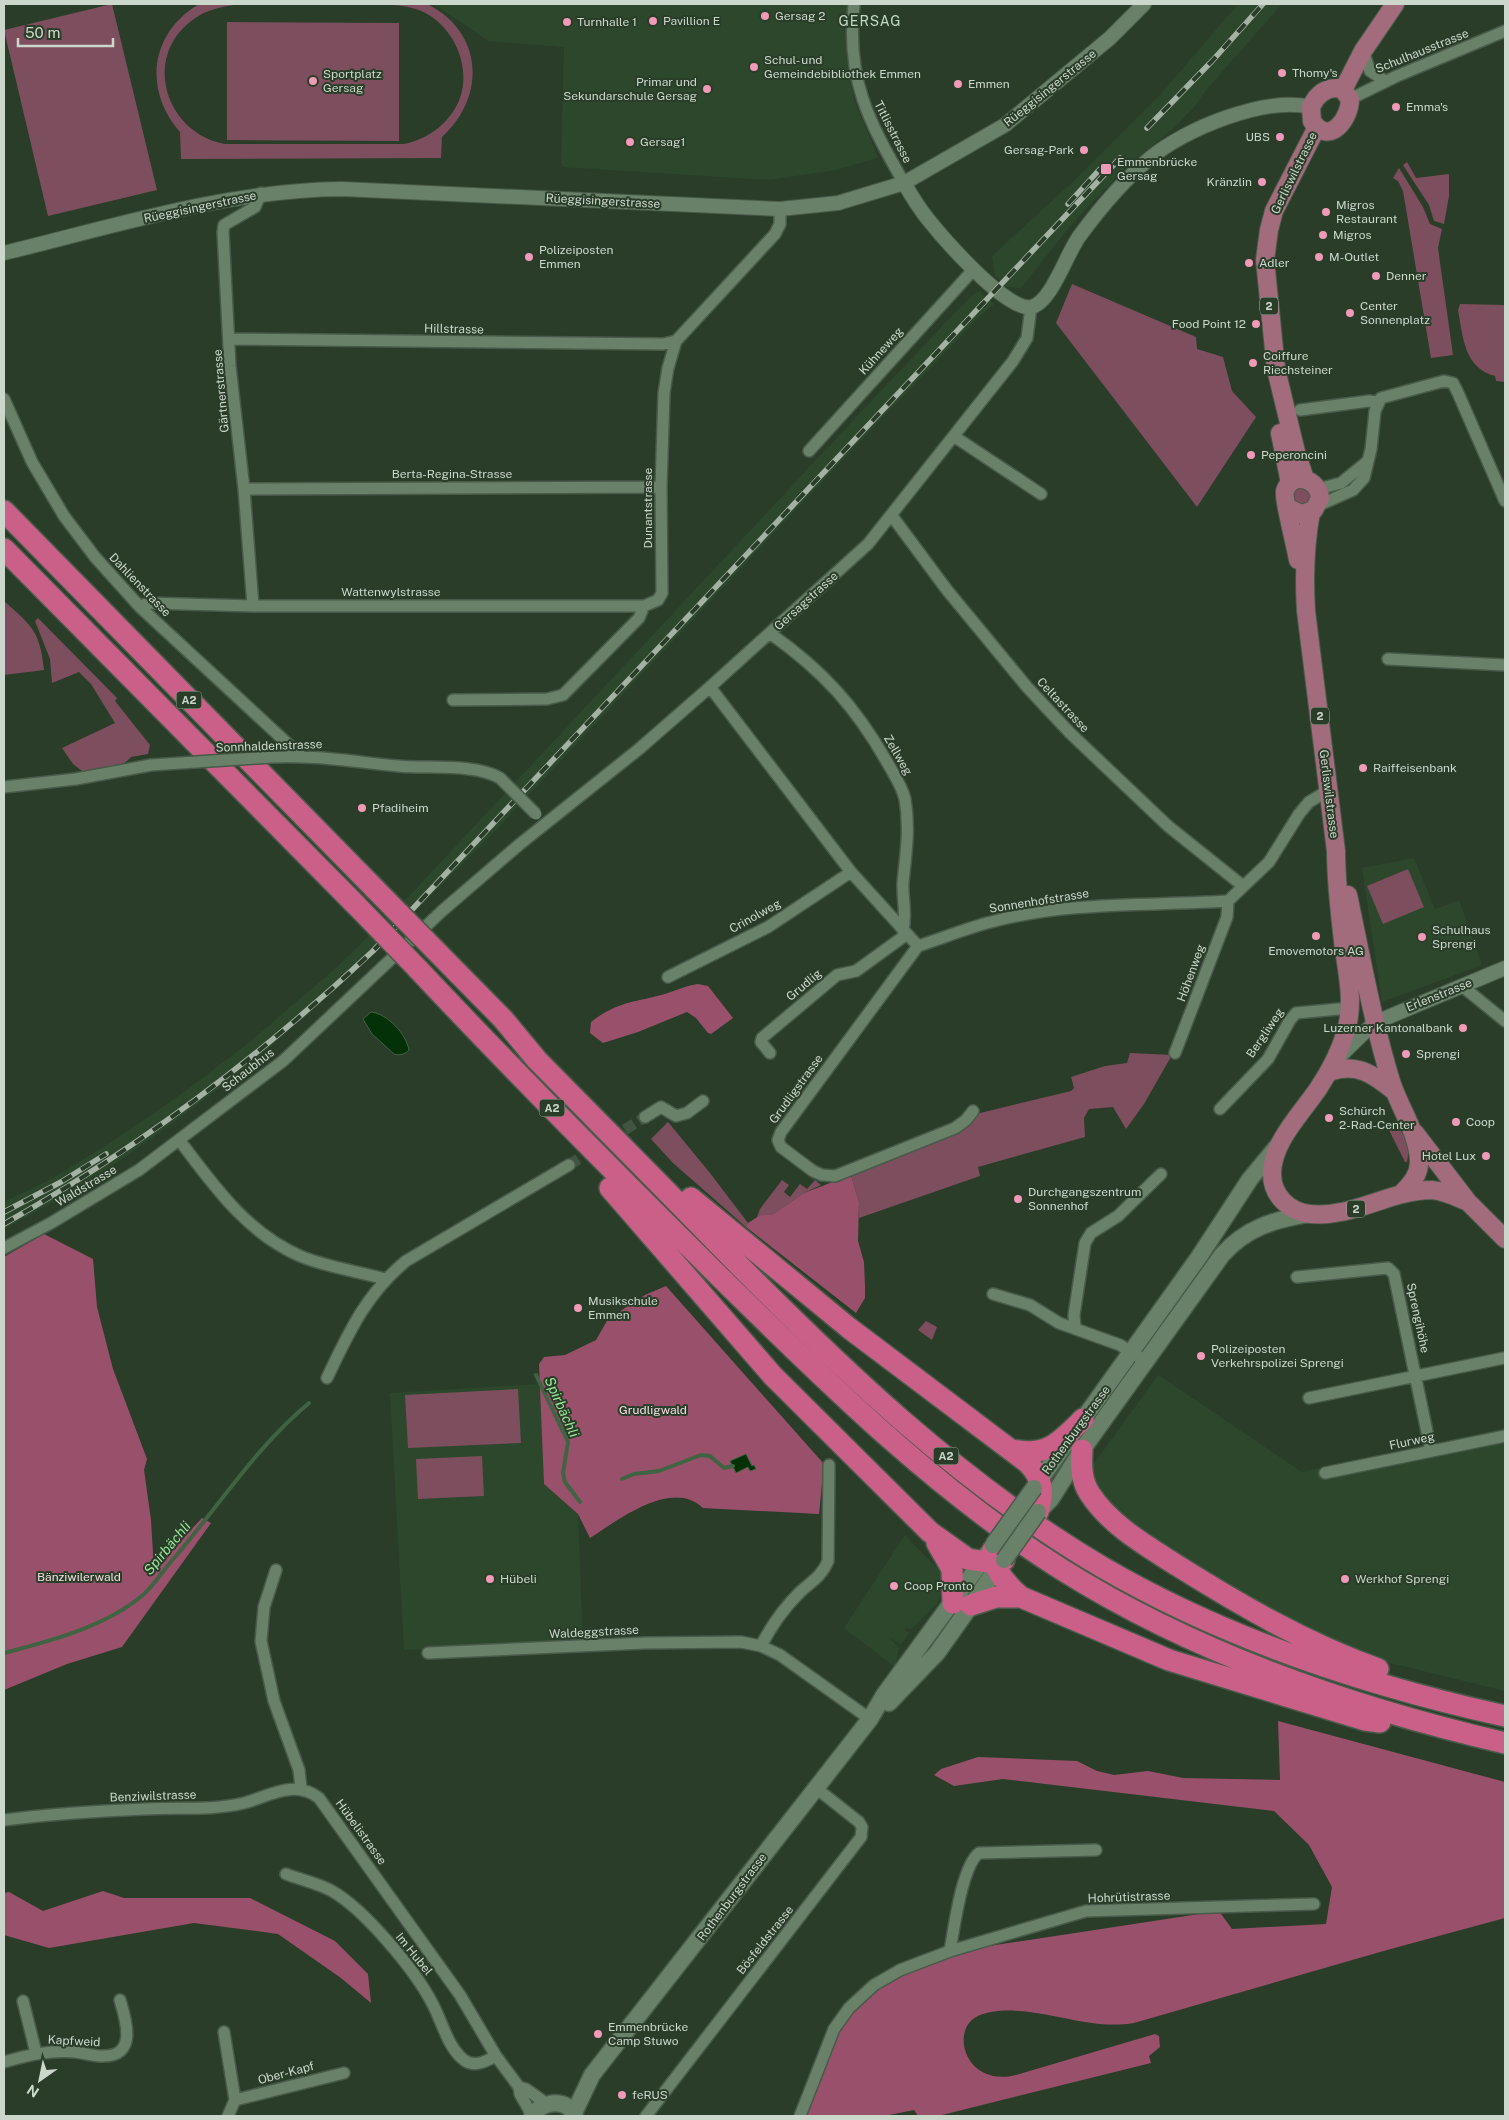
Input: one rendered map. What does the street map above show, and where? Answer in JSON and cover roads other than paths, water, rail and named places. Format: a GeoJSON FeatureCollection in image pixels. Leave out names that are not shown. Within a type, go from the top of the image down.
{"type":"FeatureCollection","features":[{"type":"Feature","properties":{"kind":"highway","name":"A2"},"geometry":{"type":"LineString","coordinates":[[4,512],[503,1019],[538,1060],[813,1338],[880,1401],[949,1459],[1019,1513],[1104,1568],[1215,1625],[1270,1648],[1356,1676],[1456,1705],[1505,1716]]}},
{"type":"Feature","properties":{"kind":"highway","name":"A2"},"geometry":{"type":"LineString","coordinates":[[4,549],[356,905],[584,1142],[797,1354],[866,1419],[1006,1532],[1060,1568],[1125,1606],[1206,1646],[1283,1677],[1367,1706],[1505,1743]]}},
{"type":"Feature","properties":{"kind":"highway"},"geometry":{"type":"LineString","coordinates":[[503,1019],[534,1040],[675,1184],[719,1222],[901,1369],[1028,1463],[1041,1494]]}},
{"type":"Feature","properties":{"kind":"highway"},"geometry":{"type":"LineString","coordinates":[[584,1142],[589,1165],[656,1238],[751,1351],[930,1532],[963,1556],[993,1557],[1011,1588],[1021,1597],[1116,1638],[1210,1674],[1365,1720],[1465,1733]]}},
{"type":"Feature","properties":{"kind":"highway"},"geometry":{"type":"LineString","coordinates":[[1012,1450],[1027,1453],[1051,1448],[1083,1419]]}},
{"type":"Feature","properties":{"kind":"highway"},"geometry":{"type":"LineString","coordinates":[[1082,1450],[1084,1483],[1106,1513],[1146,1544],[1219,1591],[1298,1636],[1361,1663],[1433,1687],[1505,1706]]}},
{"type":"Feature","properties":{"kind":"highway"},"geometry":{"type":"LineString","coordinates":[[930,1532],[951,1564],[962,1604],[996,1597],[1021,1597]]}},
{"type":"Feature","properties":{"kind":"main road"},"geometry":{"type":"LineString","coordinates":[[1346,94],[1332,88],[1324,91],[1316,98],[1311,107],[1310,118],[1317,127],[1326,130],[1339,127],[1348,114],[1346,94],[1363,52],[1395,4]]}},
{"type":"Feature","properties":{"kind":"main road","name":"Gerliswilstrasse"},"geometry":{"type":"LineString","coordinates":[[1304,484],[1276,369],[1266,278],[1269,230],[1280,197],[1317,127]]}},
{"type":"Feature","properties":{"kind":"main road"},"geometry":{"type":"LineString","coordinates":[[1304,484],[1320,498],[1314,509],[1302,514],[1288,508],[1284,496],[1304,484]]}},
{"type":"Feature","properties":{"kind":"main road","name":"Gerliswilstrasse"},"geometry":{"type":"LineString","coordinates":[[1288,508],[1298,562],[1304,580],[1336,851],[1336,885],[1350,1008]]}},
{"type":"Feature","properties":{"kind":"main road","name":"Gerliswilstrasse"},"geometry":{"type":"LineString","coordinates":[[1304,580],[1307,562],[1307,534],[1314,509]]}},
{"type":"Feature","properties":{"kind":"main road","name":"2"},"geometry":{"type":"LineString","coordinates":[[1336,851],[1347,887],[1374,1023],[1394,1091],[1412,1129],[1468,1202],[1505,1239]]}},
{"type":"Feature","properties":{"kind":"main road","name":"2"},"geometry":{"type":"LineString","coordinates":[[1350,1008],[1347,1030],[1332,1066],[1281,1142],[1274,1164],[1274,1184],[1286,1204],[1308,1214],[1327,1214],[1364,1208],[1402,1194],[1433,1190],[1445,1192],[1468,1202]]}},
{"type":"Feature","properties":{"kind":"main road"},"geometry":{"type":"LineString","coordinates":[[1332,1066],[1362,1069],[1378,1078],[1394,1091]]}},
{"type":"Feature","properties":{"kind":"main road"},"geometry":{"type":"LineString","coordinates":[[1402,1194],[1418,1172],[1417,1146],[1412,1129]]}},
{"type":"Feature","properties":{"kind":"main road","name":"Rothenburgstrasse"},"geometry":{"type":"LineString","coordinates":[[575,2115],[592,2075],[870,1718],[927,1665],[962,1604],[993,1557],[1041,1494],[1082,1450],[1138,1357],[1250,1180],[1281,1142]]}},
{"type":"Feature","properties":{"kind":"main road","name":"Rothenburgstrasse"},"geometry":{"type":"LineString","coordinates":[[993,1557],[1041,1494],[1083,1419],[1138,1357],[1235,1241],[1268,1222],[1308,1214]]}},
{"type":"Feature","properties":{"kind":"main road","name":"Rothenburgstrasse"},"geometry":{"type":"LineString","coordinates":[[532,2116],[552,2104],[582,2080],[592,2075]]}},
{"type":"Feature","properties":{"kind":"main road"},"geometry":{"type":"LineString","coordinates":[[552,2104],[575,2115]]}},
{"type":"Feature","properties":{"kind":"street","name":"Titlisstrasse"},"geometry":{"type":"LineString","coordinates":[[854,4],[853,65],[864,106],[904,183]]}},
{"type":"Feature","properties":{"kind":"street","name":"Rüeggisingerstrasse"},"geometry":{"type":"LineString","coordinates":[[4,253],[200,205],[261,193],[342,189],[780,210],[838,203],[904,183],[1005,126],[1110,38],[1144,4]]}},
{"type":"Feature","properties":{"kind":"street","name":"Schulhausstrasse"},"geometry":{"type":"LineString","coordinates":[[1346,94],[1384,81],[1505,31]]}},
{"type":"Feature","properties":{"kind":"street"},"geometry":{"type":"LineString","coordinates":[[1363,52],[1370,71],[1384,81]]}},
{"type":"Feature","properties":{"kind":"street"},"geometry":{"type":"LineString","coordinates":[[904,183],[926,217],[974,269],[1004,297],[1024,307],[1031,307],[1040,303],[1048,294],[1080,235],[1131,175],[1151,157],[1188,135],[1224,118],[1249,110],[1285,104],[1311,107]]}},
{"type":"Feature","properties":{"kind":"street","name":"Gärtnerstrasse"},"geometry":{"type":"LineString","coordinates":[[253,606],[244,489],[230,366],[224,225],[255,207],[261,193]]}},
{"type":"Feature","properties":{"kind":"street","name":"Dunantstrasse"},"geometry":{"type":"LineString","coordinates":[[454,700],[547,699],[563,696],[639,618],[644,606],[658,600],[662,593],[661,487],[664,393],[668,368],[676,341],[775,234],[780,224],[780,210]]}},
{"type":"Feature","properties":{"kind":"street","name":"Kühneweg"},"geometry":{"type":"LineString","coordinates":[[809,451],[974,269]]}},
{"type":"Feature","properties":{"kind":"street","name":"Gersagstrasse"},"geometry":{"type":"LineString","coordinates":[[520,844],[639,749],[771,634],[868,544],[1013,361],[1027,338],[1031,307]]}},
{"type":"Feature","properties":{"kind":"street","name":"Hillstrasse"},"geometry":{"type":"LineString","coordinates":[[230,339],[654,344],[676,341]]}},
{"type":"Feature","properties":{"kind":"street"},"geometry":{"type":"LineString","coordinates":[[1300,410],[1369,401],[1377,402],[1388,395],[1437,381],[1453,383],[1505,501]]}},
{"type":"Feature","properties":{"kind":"street","name":"Dahlienstrasse"},"geometry":{"type":"LineString","coordinates":[[4,399],[32,462],[64,516],[95,557],[140,607],[301,756]]}},
{"type":"Feature","properties":{"kind":"street"},"geometry":{"type":"LineString","coordinates":[[1314,509],[1353,490],[1364,478],[1369,460],[1377,402]]}},
{"type":"Feature","properties":{"kind":"street"},"geometry":{"type":"LineString","coordinates":[[954,437],[1041,494]]}},
{"type":"Feature","properties":{"kind":"street"},"geometry":{"type":"LineString","coordinates":[[1304,484],[1340,483],[1369,460]]}},
{"type":"Feature","properties":{"kind":"street","name":"Berta-Regina-Strasse"},"geometry":{"type":"LineString","coordinates":[[244,489],[661,487]]}},
{"type":"Feature","properties":{"kind":"street","name":"Celtastrasse"},"geometry":{"type":"LineString","coordinates":[[892,516],[972,620],[1027,687],[1070,733],[1168,826],[1243,886]]}},
{"type":"Feature","properties":{"kind":"street","name":"Wattenwylstrasse"},"geometry":{"type":"LineString","coordinates":[[140,607],[148,603],[253,606],[644,606]]}},
{"type":"Feature","properties":{"kind":"street","name":"Zellweg"},"geometry":{"type":"LineString","coordinates":[[771,634],[802,655],[836,688],[876,744],[900,786],[905,799],[908,843],[903,885],[906,916],[904,932]]}},
{"type":"Feature","properties":{"kind":"street"},"geometry":{"type":"LineString","coordinates":[[1388,659],[1505,665]]}},
{"type":"Feature","properties":{"kind":"street"},"geometry":{"type":"LineString","coordinates":[[710,687],[851,872],[918,946]]}},
{"type":"Feature","properties":{"kind":"street","name":"Sonnhaldenstrasse"},"geometry":{"type":"LineString","coordinates":[[4,787],[76,779],[151,765],[301,756],[400,766],[476,770],[492,774],[500,778],[545,824]]}},
{"type":"Feature","properties":{"kind":"street"},"geometry":{"type":"LineString","coordinates":[[1228,901],[1269,862],[1304,808],[1314,798],[1329,790]]}},
{"type":"Feature","properties":{"kind":"street","name":"Schaubhus"},"geometry":{"type":"LineString","coordinates":[[180,1142],[283,1061],[442,911],[520,844]]}},
{"type":"Feature","properties":{"kind":"street","name":"Crinolweg"},"geometry":{"type":"LineString","coordinates":[[668,977],[768,927],[851,872]]}},
{"type":"Feature","properties":{"kind":"street","name":"Sonnenhofstrasse"},"geometry":{"type":"LineString","coordinates":[[918,946],[992,922],[1028,914],[1092,906],[1228,901]]}},
{"type":"Feature","properties":{"kind":"street","name":"Höhenweg"},"geometry":{"type":"LineString","coordinates":[[1175,1053],[1227,917],[1228,901]]}},
{"type":"Feature","properties":{"kind":"street","name":"Grudlig"},"geometry":{"type":"LineString","coordinates":[[770,1053],[761,1042],[762,1038],[837,976],[856,971],[904,932]]}},
{"type":"Feature","properties":{"kind":"street","name":"Grudligstrasse"},"geometry":{"type":"LineString","coordinates":[[918,946],[781,1132],[778,1140],[781,1147],[813,1172],[835,1176],[955,1128],[966,1120],[973,1110]]}},
{"type":"Feature","properties":{"kind":"street","name":"Erlenstrasse"},"geometry":{"type":"LineString","coordinates":[[1374,1023],[1505,968]]}},
{"type":"Feature","properties":{"kind":"street"},"geometry":{"type":"LineString","coordinates":[[1462,986],[1505,1021]]}},
{"type":"Feature","properties":{"kind":"street","name":"Bergliweg"},"geometry":{"type":"LineString","coordinates":[[1220,1109],[1268,1058],[1296,1013],[1350,1008]]}},
{"type":"Feature","properties":{"kind":"street"},"geometry":{"type":"LineString","coordinates":[[1332,1066],[1374,1023]]}},
{"type":"Feature","properties":{"kind":"street"},"geometry":{"type":"LineString","coordinates":[[645,1117],[661,1107],[676,1116],[687,1113],[703,1101]]}},
{"type":"Feature","properties":{"kind":"street"},"geometry":{"type":"LineString","coordinates":[[180,1142],[249,1226],[277,1244],[301,1256],[385,1278]]}},
{"type":"Feature","properties":{"kind":"street","name":"Waldstrasse"},"geometry":{"type":"LineString","coordinates":[[4,1248],[51,1223],[138,1171],[180,1142]]}},
{"type":"Feature","properties":{"kind":"street"},"geometry":{"type":"LineString","coordinates":[[328,1378],[349,1330],[385,1278],[406,1261],[569,1165]]}},
{"type":"Feature","properties":{"kind":"street"},"geometry":{"type":"LineString","coordinates":[[1075,1327],[1074,1315],[1085,1244],[1091,1233],[1118,1216],[1161,1174]]}},
{"type":"Feature","properties":{"kind":"street","name":"Sprengihöhe"},"geometry":{"type":"LineString","coordinates":[[1297,1277],[1389,1270],[1394,1274],[1431,1450]]}},
{"type":"Feature","properties":{"kind":"street"},"geometry":{"type":"LineString","coordinates":[[993,1294],[1030,1306],[1058,1322],[1075,1327],[1084,1334],[1117,1344],[1138,1357]]}},
{"type":"Feature","properties":{"kind":"street"},"geometry":{"type":"LineString","coordinates":[[1309,1398],[1504,1358]]}},
{"type":"Feature","properties":{"kind":"street","name":"Flurweg"},"geometry":{"type":"LineString","coordinates":[[1325,1473],[1505,1436]]}},
{"type":"Feature","properties":{"kind":"street"},"geometry":{"type":"LineString","coordinates":[[761,1646],[783,1611],[801,1592],[824,1573],[828,1561],[829,1465]]}},
{"type":"Feature","properties":{"kind":"street"},"geometry":{"type":"LineString","coordinates":[[276,1570],[264,1607],[262,1641],[274,1700],[299,1770],[301,1788]]}},
{"type":"Feature","properties":{"kind":"street","name":"Waldeggstrasse"},"geometry":{"type":"LineString","coordinates":[[428,1654],[645,1643],[731,1641],[761,1646],[795,1665],[870,1718]]}},
{"type":"Feature","properties":{"kind":"street","name":"Benziwilstrasse"},"geometry":{"type":"LineString","coordinates":[[4,1820],[146,1809],[233,1806],[285,1790],[301,1788]]}},
{"type":"Feature","properties":{"kind":"street","name":"Hübelistrasse"},"geometry":{"type":"LineString","coordinates":[[301,1788],[310,1790],[319,1798],[460,1994],[496,2056],[519,2087],[520,2094],[532,2116]]}},
{"type":"Feature","properties":{"kind":"street","name":"Bösfeldstrasse"},"geometry":{"type":"LineString","coordinates":[[646,2116],[861,1837],[862,1827],[859,1822],[816,1788]]}},
{"type":"Feature","properties":{"kind":"street"},"geometry":{"type":"LineString","coordinates":[[950,1951],[961,1897],[971,1862],[979,1853],[1096,1850]]}},
{"type":"Feature","properties":{"kind":"street","name":"Im Hubel"},"geometry":{"type":"LineString","coordinates":[[286,1874],[322,1886],[350,1903],[418,1979],[442,2022],[453,2049],[465,2061],[480,2064],[496,2056]]}},
{"type":"Feature","properties":{"kind":"street","name":"Hohrütistrasse"},"geometry":{"type":"LineString","coordinates":[[800,2116],[834,2029],[854,2002],[888,1975],[950,1951],[1086,1911],[1314,1904]]}},
{"type":"Feature","properties":{"kind":"street","name":"Kapfweid"},"geometry":{"type":"LineString","coordinates":[[4,2062],[36,2053],[75,2052],[109,2056],[118,2051],[128,2038],[128,2029],[120,2000]]}},
{"type":"Feature","properties":{"kind":"street"},"geometry":{"type":"LineString","coordinates":[[23,2001],[36,2053]]}},
{"type":"Feature","properties":{"kind":"street"},"geometry":{"type":"LineString","coordinates":[[224,2032],[235,2100],[228,2116]]}},
{"type":"Feature","properties":{"kind":"street","name":"Ober-Kapf"},"geometry":{"type":"LineString","coordinates":[[235,2100],[344,2072]]}},
{"type":"Feature","properties":{"kind":"street","name":"Hübelistrasse"},"geometry":{"type":"LineString","coordinates":[[519,2087],[552,2104]]}},
{"type":"Feature","properties":{"kind":"waterway","name":"Spirbächli"},"geometry":{"type":"LineString","coordinates":[[536,1375],[568,1442],[563,1473],[565,1482],[580,1502]]}},
{"type":"Feature","properties":{"kind":"waterway","name":"Spirbächli"},"geometry":{"type":"LineString","coordinates":[[4,1653],[58,1638],[94,1624],[112,1616],[143,1595],[272,1438],[309,1403]]}},
{"type":"Feature","properties":{"kind":"waterway","name":"Spirbächli"},"geometry":{"type":"LineString","coordinates":[[622,1479],[634,1474],[659,1471],[701,1455],[710,1456],[724,1468],[733,1466]]}},
{"type":"Feature","properties":{"kind":"tunnel"},"geometry":{"type":"LineString","coordinates":[[569,1165],[645,1117]]}},
{"type":"Feature","properties":{"kind":"railway"},"geometry":{"type":"LineString","coordinates":[[1147,128],[1213,60],[1263,4]]}},
{"type":"Feature","properties":{"kind":"railway"},"geometry":{"type":"LineString","coordinates":[[4,1224],[103,1164],[197,1099],[287,1028],[373,951],[1120,158]]}},
{"type":"Feature","properties":{"kind":"railway"},"geometry":{"type":"LineString","coordinates":[[1068,204],[1100,169]]}},
{"type":"Feature","properties":{"kind":"railway"},"geometry":{"type":"LineString","coordinates":[[4,1212],[61,1182],[106,1154]]}},
{"type":"Feature","properties":{"kind":"place","name":"Gersag 2"},"geometry":{"type":"Point","coordinates":[765,16]}},
{"type":"Feature","properties":{"kind":"place","name":"Pavillion E"},"geometry":{"type":"Point","coordinates":[653,21]}},
{"type":"Feature","properties":{"kind":"place","name":"Turnhalle 1"},"geometry":{"type":"Point","coordinates":[567,22]}},
{"type":"Feature","properties":{"kind":"place","name":"Schul- und Gemeindebibliothek Emmen"},"geometry":{"type":"Point","coordinates":[754,67]}},
{"type":"Feature","properties":{"kind":"place","name":"Thomy's"},"geometry":{"type":"Point","coordinates":[1282,73]}},
{"type":"Feature","properties":{"kind":"place","name":"Sportplatz Gersag"},"geometry":{"type":"Point","coordinates":[313,81]}},
{"type":"Feature","properties":{"kind":"place","name":"Emmen"},"geometry":{"type":"Point","coordinates":[958,84]}},
{"type":"Feature","properties":{"kind":"place","name":"Primar und Sekundarschule Gersag"},"geometry":{"type":"Point","coordinates":[707,89]}},
{"type":"Feature","properties":{"kind":"place","name":"Emma's"},"geometry":{"type":"Point","coordinates":[1396,107]}},
{"type":"Feature","properties":{"kind":"place","name":"UBS"},"geometry":{"type":"Point","coordinates":[1280,137]}},
{"type":"Feature","properties":{"kind":"place","name":"Gersag1"},"geometry":{"type":"Point","coordinates":[630,142]}},
{"type":"Feature","properties":{"kind":"place","name":"Gersag-Park"},"geometry":{"type":"Point","coordinates":[1084,150]}},
{"type":"Feature","properties":{"kind":"place","name":"Emmenbrücke Gersag"},"geometry":{"type":"Point","coordinates":[1106,169]}},
{"type":"Feature","properties":{"kind":"place","name":"Kränzlin"},"geometry":{"type":"Point","coordinates":[1262,182]}},
{"type":"Feature","properties":{"kind":"place","name":"Migros Restaurant"},"geometry":{"type":"Point","coordinates":[1326,212]}},
{"type":"Feature","properties":{"kind":"place","name":"Migros"},"geometry":{"type":"Point","coordinates":[1323,235]}},
{"type":"Feature","properties":{"kind":"place","name":"Polizeiposten Emmen"},"geometry":{"type":"Point","coordinates":[529,257]}},
{"type":"Feature","properties":{"kind":"place","name":"M-Outlet"},"geometry":{"type":"Point","coordinates":[1319,257]}},
{"type":"Feature","properties":{"kind":"place","name":"Adler"},"geometry":{"type":"Point","coordinates":[1249,263]}},
{"type":"Feature","properties":{"kind":"place","name":"Denner"},"geometry":{"type":"Point","coordinates":[1376,276]}},
{"type":"Feature","properties":{"kind":"place","name":"Center Sonnenplatz"},"geometry":{"type":"Point","coordinates":[1350,313]}},
{"type":"Feature","properties":{"kind":"place","name":"Food Point 12"},"geometry":{"type":"Point","coordinates":[1256,324]}},
{"type":"Feature","properties":{"kind":"place","name":"Coiffure Riechsteiner"},"geometry":{"type":"Point","coordinates":[1253,363]}},
{"type":"Feature","properties":{"kind":"place","name":"Peperoncini"},"geometry":{"type":"Point","coordinates":[1251,455]}},
{"type":"Feature","properties":{"kind":"place","name":"Raiffeisenbank"},"geometry":{"type":"Point","coordinates":[1363,768]}},
{"type":"Feature","properties":{"kind":"place","name":"Pfadiheim"},"geometry":{"type":"Point","coordinates":[362,808]}},
{"type":"Feature","properties":{"kind":"place","name":"Emovemotors AG"},"geometry":{"type":"Point","coordinates":[1316,936]}},
{"type":"Feature","properties":{"kind":"place","name":"Schulhaus Sprengi"},"geometry":{"type":"Point","coordinates":[1422,937]}},
{"type":"Feature","properties":{"kind":"place","name":"Luzerner Kantonalbank"},"geometry":{"type":"Point","coordinates":[1463,1028]}},
{"type":"Feature","properties":{"kind":"place","name":"Sprengi"},"geometry":{"type":"Point","coordinates":[1406,1054]}},
{"type":"Feature","properties":{"kind":"place","name":"Schürch 2-Rad-Center"},"geometry":{"type":"Point","coordinates":[1329,1118]}},
{"type":"Feature","properties":{"kind":"place","name":"Coop"},"geometry":{"type":"Point","coordinates":[1456,1122]}},
{"type":"Feature","properties":{"kind":"place","name":"Hotel Lux"},"geometry":{"type":"Point","coordinates":[1486,1156]}},
{"type":"Feature","properties":{"kind":"place","name":"Durchgangszentrum Sonnenhof"},"geometry":{"type":"Point","coordinates":[1018,1199]}},
{"type":"Feature","properties":{"kind":"place","name":"Musikschule Emmen"},"geometry":{"type":"Point","coordinates":[578,1308]}},
{"type":"Feature","properties":{"kind":"place","name":"Polizeiposten Verkehrspolizei Sprengi"},"geometry":{"type":"Point","coordinates":[1201,1356]}},
{"type":"Feature","properties":{"kind":"place","name":"Hübeli"},"geometry":{"type":"Point","coordinates":[490,1579]}},
{"type":"Feature","properties":{"kind":"place","name":"Werkhof Sprengi"},"geometry":{"type":"Point","coordinates":[1345,1579]}},
{"type":"Feature","properties":{"kind":"place","name":"Coop Pronto"},"geometry":{"type":"Point","coordinates":[894,1586]}},
{"type":"Feature","properties":{"kind":"place","name":"Emmenbrücke Camp Stuwo"},"geometry":{"type":"Point","coordinates":[598,2034]}},
{"type":"Feature","properties":{"kind":"place","name":"feRUS"},"geometry":{"type":"Point","coordinates":[622,2095]}},
{"type":"Feature","properties":{"kind":"district","name":"GERSAG"},"geometry":{"type":"Point","coordinates":[870,21]}},
{"type":"Feature","properties":{"kind":"park label","name":"Grudligwald"},"geometry":{"type":"Point","coordinates":[653,1410]}},
{"type":"Feature","properties":{"kind":"park label","name":"Bänziwilerwald"},"geometry":{"type":"Point","coordinates":[79,1577]}}]}
